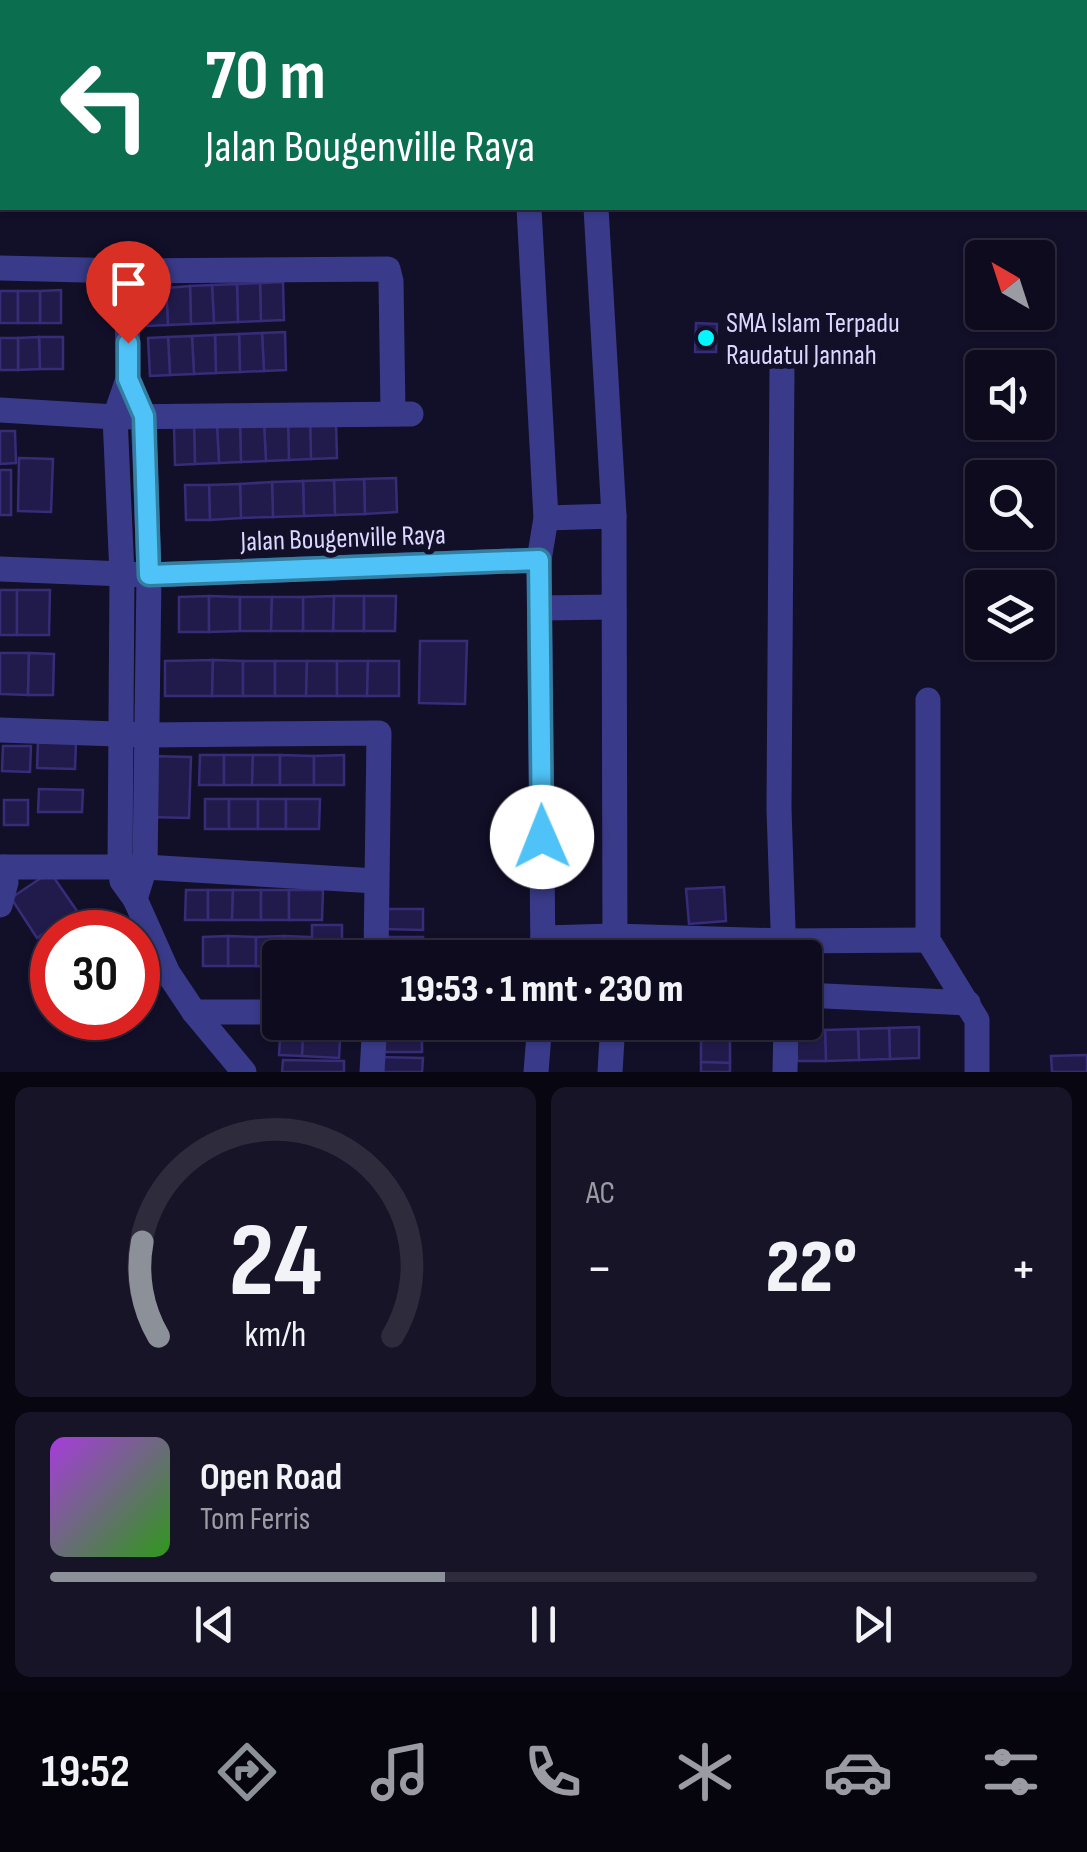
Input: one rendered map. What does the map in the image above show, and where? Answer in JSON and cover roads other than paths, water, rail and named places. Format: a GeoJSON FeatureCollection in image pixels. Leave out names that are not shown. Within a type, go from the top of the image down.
{"type":"FeatureCollection","features":[{"type":"Feature","properties":{"kind":"street"},"geometry":{"type":"LineString","coordinates":[[529,210],[546,518],[539,560],[543,940]]}},
{"type":"Feature","properties":{"kind":"street"},"geometry":{"type":"LineString","coordinates":[[596,210],[614,516],[614,940]]}},
{"type":"Feature","properties":{"kind":"street"},"geometry":{"type":"LineString","coordinates":[[0,268],[390,269],[402,413],[115,417],[0,410]]}},
{"type":"Feature","properties":{"kind":"street"},"geometry":{"type":"LineString","coordinates":[[128,271],[128,379],[115,417],[134,734],[133,868],[142,885],[135,900],[168,973],[194,1012],[244,1072]]}},
{"type":"Feature","properties":{"kind":"street"},"geometry":{"type":"LineString","coordinates":[[782,366],[779,808],[784,940]]}},
{"type":"Feature","properties":{"kind":"street"},"geometry":{"type":"LineString","coordinates":[[128,379],[144,416],[149,575],[134,734]]}},
{"type":"Feature","properties":{"kind":"street"},"geometry":{"type":"LineString","coordinates":[[546,518],[614,516]]}},
{"type":"Feature","properties":{"kind":"street","name":"Jalan Bougenville Raya"},"geometry":{"type":"LineString","coordinates":[[0,569],[149,575],[539,560]]}},
{"type":"Feature","properties":{"kind":"street"},"geometry":{"type":"LineString","coordinates":[[541,608],[613,606]]}},
{"type":"Feature","properties":{"kind":"street"},"geometry":{"type":"LineString","coordinates":[[928,700],[928,940],[977,1020],[976,1072]]}},
{"type":"Feature","properties":{"kind":"street"},"geometry":{"type":"LineString","coordinates":[[0,730],[389,733],[376,881],[376,940]]}},
{"type":"Feature","properties":{"kind":"street"},"geometry":{"type":"LineString","coordinates":[[0,905],[6,882],[2,867],[133,868],[376,881]]}},
{"type":"Feature","properties":{"kind":"street"},"geometry":{"type":"LineString","coordinates":[[822,947],[928,940]]}},
{"type":"Feature","properties":{"kind":"street"},"geometry":{"type":"LineString","coordinates":[[822,996],[968,1003]]}},
{"type":"Feature","properties":{"kind":"street"},"geometry":{"type":"LineString","coordinates":[[194,1012],[262,1012]]}},
{"type":"Feature","properties":{"kind":"street"},"geometry":{"type":"LineString","coordinates":[[372,1072],[373,1040]]}},
{"type":"Feature","properties":{"kind":"street"},"geometry":{"type":"LineString","coordinates":[[536,1072],[539,1040]]}},
{"type":"Feature","properties":{"kind":"street"},"geometry":{"type":"LineString","coordinates":[[610,1072],[612,1040]]}},
{"type":"Feature","properties":{"kind":"street"},"geometry":{"type":"LineString","coordinates":[[785,1072],[786,1040]]}},
{"type":"Feature","properties":{"kind":"place","name":"SMA Islam Terpadu Raudatul Jannah"},"geometry":{"type":"Point","coordinates":[706,338]}}]}
